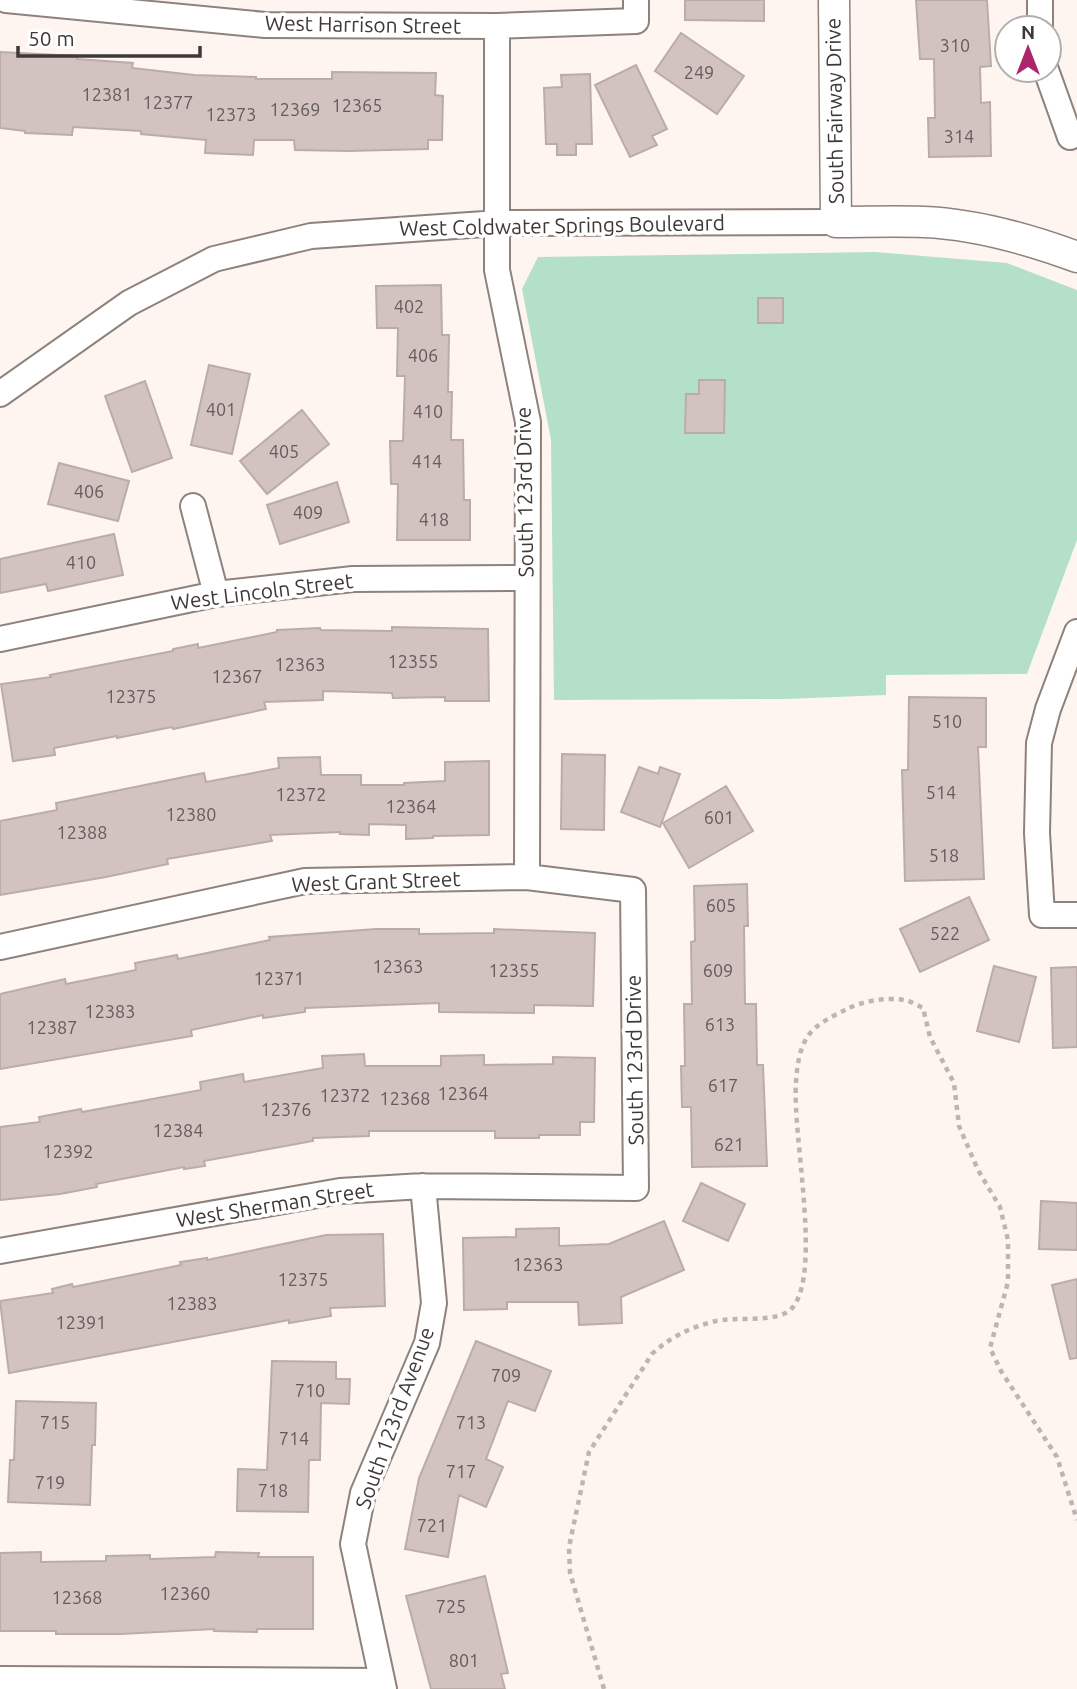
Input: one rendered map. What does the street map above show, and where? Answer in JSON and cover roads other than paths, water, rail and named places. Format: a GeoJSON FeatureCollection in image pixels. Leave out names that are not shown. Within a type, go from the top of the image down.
{"type":"FeatureCollection","features":[{"type":"Feature","properties":{"kind":"street","name":"West Harrison Street"},"geometry":{"type":"LineString","coordinates":[[6,0],[265,25],[497,26],[636,10]]}},
{"type":"Feature","properties":{"kind":"street","name":"South Fairway Drive"},"geometry":{"type":"LineString","coordinates":[[834,0],[836,222]]}},
{"type":"Feature","properties":{"kind":"street","name":"South 123rd Drive"},"geometry":{"type":"LineString","coordinates":[[497,26],[497,270],[528,422],[527,877]]}},
{"type":"Feature","properties":{"kind":"street"},"geometry":{"type":"LineString","coordinates":[[1051,84],[1070,137]]}},
{"type":"Feature","properties":{"kind":"street","name":"West Coldwater Springs Boulevard"},"geometry":{"type":"LineString","coordinates":[[0,394],[129,303],[214,260],[311,236],[499,223],[926,222],[962,226],[1040,243],[1077,257]]}},
{"type":"Feature","properties":{"kind":"street"},"geometry":{"type":"LineString","coordinates":[[193,506],[216,594]]}},
{"type":"Feature","properties":{"kind":"street","name":"West Lincoln Street"},"geometry":{"type":"LineString","coordinates":[[0,639],[216,594],[353,579],[527,578]]}},
{"type":"Feature","properties":{"kind":"street"},"geometry":{"type":"LineString","coordinates":[[1077,632],[1048,709],[1039,743],[1037,833],[1042,915],[1077,915]]}},
{"type":"Feature","properties":{"kind":"street","name":"West Grant Street"},"geometry":{"type":"LineString","coordinates":[[0,947],[305,881],[527,877],[633,890]]}},
{"type":"Feature","properties":{"kind":"street","name":"South 123rd Drive"},"geometry":{"type":"LineString","coordinates":[[633,890],[636,1188]]}},
{"type":"Feature","properties":{"kind":"street","name":"West Sherman Street"},"geometry":{"type":"LineString","coordinates":[[0,1251],[340,1191],[423,1186],[636,1188]]}},
{"type":"Feature","properties":{"kind":"street","name":"South 123rd Avenue"},"geometry":{"type":"LineString","coordinates":[[383,1685],[353,1544],[363,1493],[427,1343],[434,1303],[423,1186]]}},
{"type":"Feature","properties":{"kind":"street"},"geometry":{"type":"LineString","coordinates":[[0,1679],[383,1685]]}}]}
